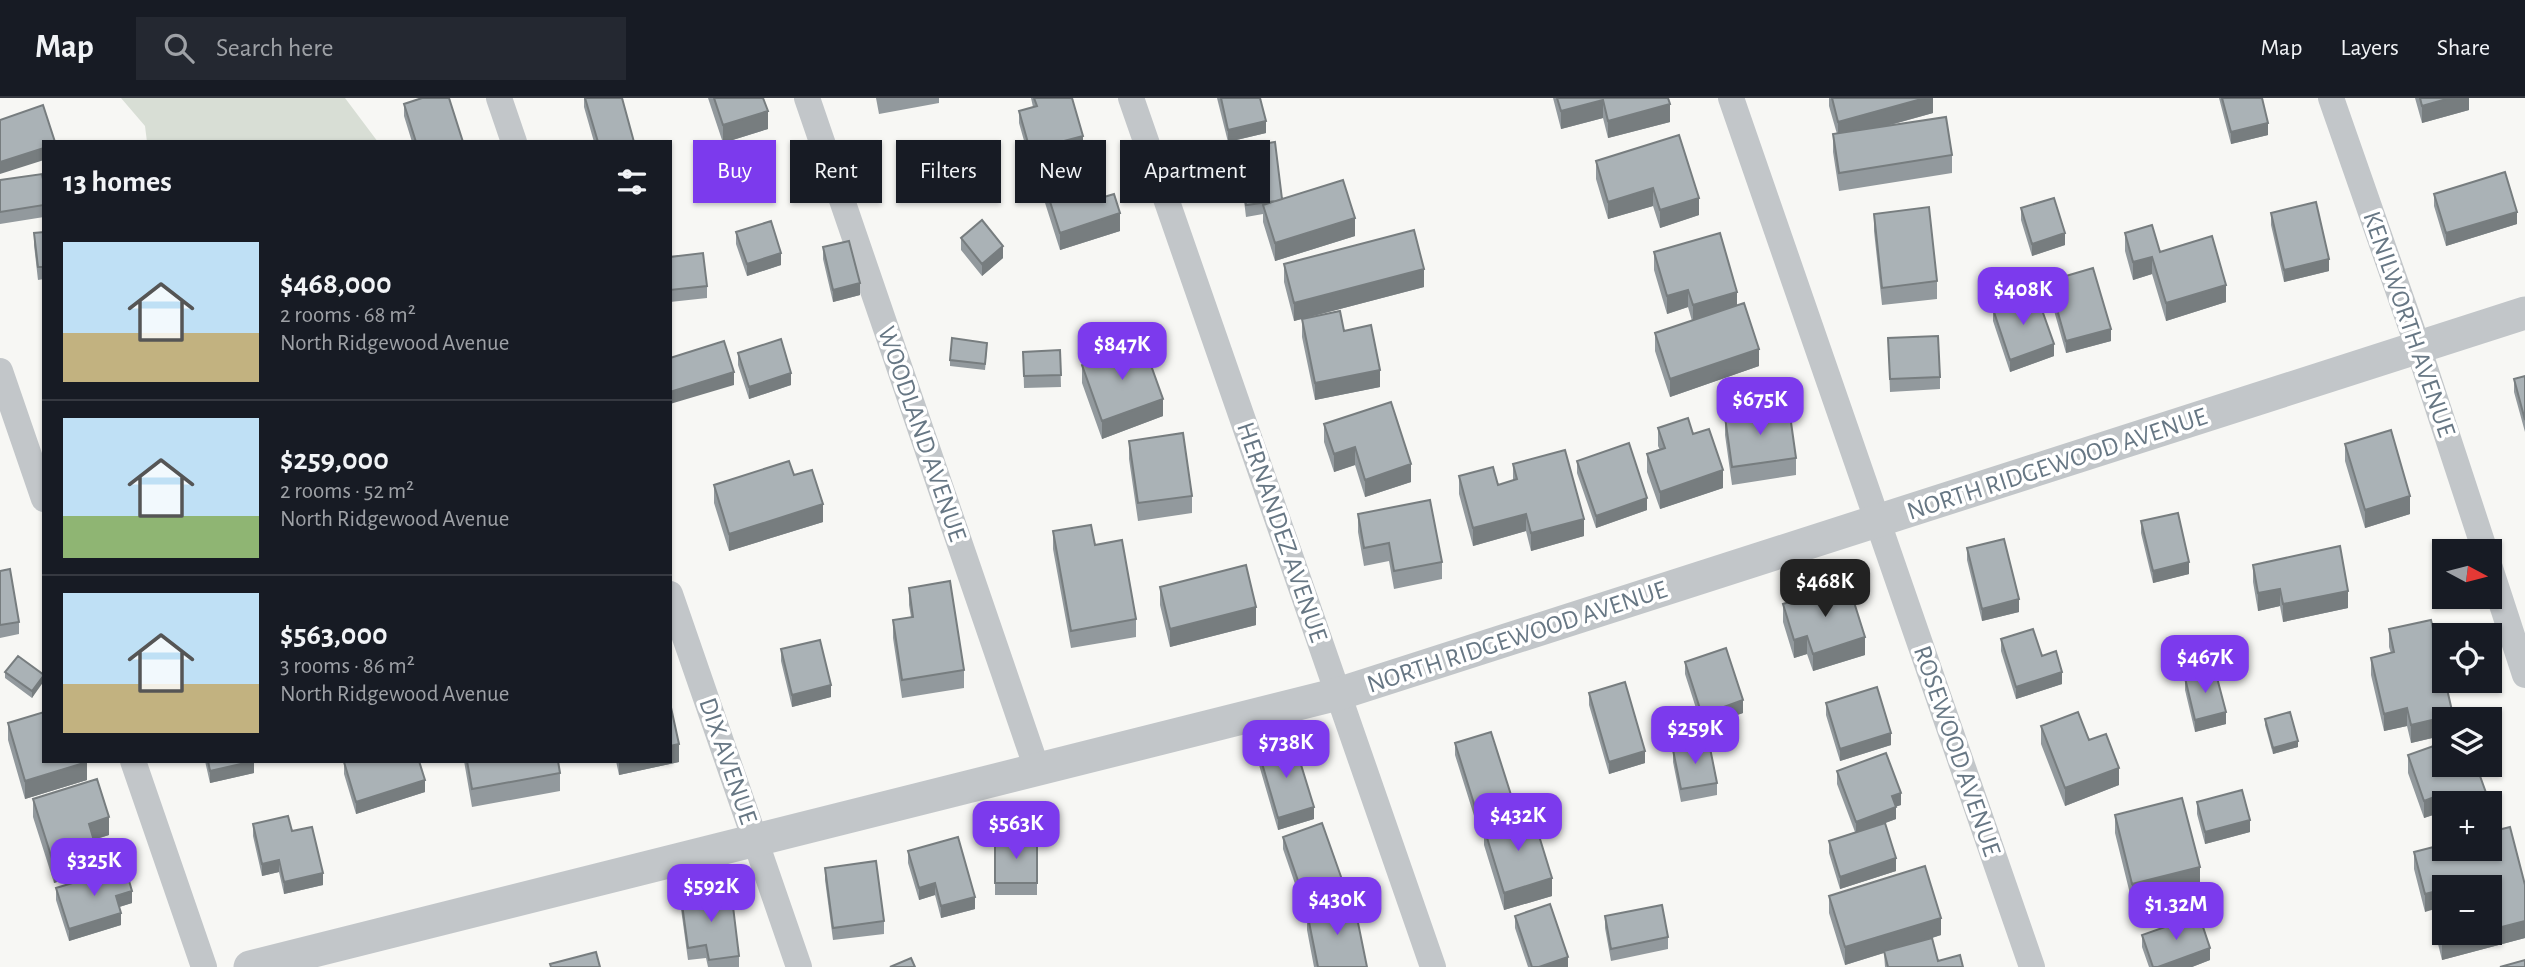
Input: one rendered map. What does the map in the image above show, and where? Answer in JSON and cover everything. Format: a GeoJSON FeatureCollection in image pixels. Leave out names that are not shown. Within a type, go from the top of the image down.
{"type":"FeatureCollection","features":[{"type":"Feature","properties":{"kind":"street"},"geometry":{"type":"LineString","coordinates":[[499,98],[513,140]]}},
{"type":"Feature","properties":{"kind":"street","name":"WOODLAND AVENUE"},"geometry":{"type":"LineString","coordinates":[[807,98],[1037,769]]}},
{"type":"Feature","properties":{"kind":"street","name":"HERNANDEZ AVENUE"},"geometry":{"type":"LineString","coordinates":[[1131,98],[1433,967]]}},
{"type":"Feature","properties":{"kind":"street","name":"ROSEWOOD AVENUE"},"geometry":{"type":"LineString","coordinates":[[1731,98],[2032,967]]}},
{"type":"Feature","properties":{"kind":"street","name":"KENILWORTH AVENUE"},"geometry":{"type":"LineString","coordinates":[[2331,98],[2418,347],[2481,539]]}},
{"type":"Feature","properties":{"kind":"street","name":"NORTH RIDGEWOOD AVENUE"},"geometry":{"type":"LineString","coordinates":[[250,967],[1338,694],[2525,313]]}},
{"type":"Feature","properties":{"kind":"street"},"geometry":{"type":"LineString","coordinates":[[0,371],[42,493]]}},
{"type":"Feature","properties":{"kind":"street","name":"DIX AVENUE"},"geometry":{"type":"LineString","coordinates":[[672,600],[799,967]]}},
{"type":"Feature","properties":{"kind":"street"},"geometry":{"type":"LineString","coordinates":[[2502,605],[2525,675]]}},
{"type":"Feature","properties":{"kind":"street"},"geometry":{"type":"LineString","coordinates":[[135,763],[204,967]]}},
{"type":"Feature","properties":{"kind":"shaded area"},"geometry":{"type":"Polygon","coordinates":[[[121,98],[345,98],[376,140],[147,140],[145,126],[121,98]]]}},
{"type":"Feature","properties":{"kind":"building"},"geometry":{"type":"Polygon","coordinates":[[[422,98],[449,98],[462,140],[415,140],[404,104],[422,98]]]}},
{"type":"Feature","properties":{"kind":"building"},"geometry":{"type":"Polygon","coordinates":[[[585,98],[622,98],[633,140],[597,140],[585,98]]]}},
{"type":"Feature","properties":{"kind":"building"},"geometry":{"type":"Polygon","coordinates":[[[714,98],[763,98],[768,111],[723,125],[714,98]]]}},
{"type":"Feature","properties":{"kind":"building"},"geometry":{"type":"Polygon","coordinates":[[[1034,98],[1072,98],[1083,136],[1068,140],[1027,140],[1019,111],[1037,106],[1034,98]]]}},
{"type":"Feature","properties":{"kind":"building"},"geometry":{"type":"Polygon","coordinates":[[[1221,98],[1260,98],[1266,121],[1228,130],[1221,98]]]}},
{"type":"Feature","properties":{"kind":"building"},"geometry":{"type":"Polygon","coordinates":[[[1557,98],[1668,98],[1670,104],[1608,121],[1603,100],[1561,111],[1557,98]]]}},
{"type":"Feature","properties":{"kind":"building"},"geometry":{"type":"Polygon","coordinates":[[[1832,98],[1925,98],[1838,122],[1832,98]]]}},
{"type":"Feature","properties":{"kind":"building"},"geometry":{"type":"Polygon","coordinates":[[[2222,98],[2262,98],[2268,123],[2231,132],[2222,98]]]}},
{"type":"Feature","properties":{"kind":"building"},"geometry":{"type":"Polygon","coordinates":[[[2420,98],[2450,98],[2422,106],[2420,98]]]}},
{"type":"Feature","properties":{"kind":"building"},"geometry":{"type":"Polygon","coordinates":[[[43,105],[54,140],[42,140],[42,149],[0,162],[0,120],[43,105]]]}},
{"type":"Feature","properties":{"kind":"building"},"geometry":{"type":"Polygon","coordinates":[[[1946,117],[1952,155],[1839,173],[1833,134],[1946,117]]]}},
{"type":"Feature","properties":{"kind":"building"},"geometry":{"type":"Polygon","coordinates":[[[1679,135],[1699,198],[1660,210],[1653,188],[1608,202],[1596,161],[1679,135]]]}},
{"type":"Feature","properties":{"kind":"building"},"geometry":{"type":"Polygon","coordinates":[[[1275,142],[1282,199],[1270,202],[1270,143],[1275,142]]]}},
{"type":"Feature","properties":{"kind":"building"},"geometry":{"type":"Polygon","coordinates":[[[2505,172],[2517,212],[2446,233],[2434,194],[2505,172]]]}},
{"type":"Feature","properties":{"kind":"building"},"geometry":{"type":"Polygon","coordinates":[[[42,174],[42,205],[0,212],[0,180],[42,174]]]}},
{"type":"Feature","properties":{"kind":"building"},"geometry":{"type":"Polygon","coordinates":[[[1343,180],[1355,218],[1275,243],[1263,205],[1343,180]]]}},
{"type":"Feature","properties":{"kind":"building"},"geometry":{"type":"Polygon","coordinates":[[[1114,194],[1120,213],[1060,233],[1050,203],[1106,203],[1106,196],[1114,194]]]}},
{"type":"Feature","properties":{"kind":"building"},"geometry":{"type":"Polygon","coordinates":[[[2054,198],[2065,233],[2032,244],[2021,208],[2054,198]]]}},
{"type":"Feature","properties":{"kind":"building"},"geometry":{"type":"Polygon","coordinates":[[[2316,202],[2329,259],[2284,270],[2271,213],[2316,202]]]}},
{"type":"Feature","properties":{"kind":"building"},"geometry":{"type":"Polygon","coordinates":[[[1929,207],[1937,281],[1882,288],[1874,214],[1929,207]]]}},
{"type":"Feature","properties":{"kind":"building"},"geometry":{"type":"Polygon","coordinates":[[[982,220],[1003,246],[982,264],[961,238],[982,220]]]}},
{"type":"Feature","properties":{"kind":"building"},"geometry":{"type":"Polygon","coordinates":[[[771,221],[781,253],[747,264],[736,232],[771,221]]]}},
{"type":"Feature","properties":{"kind":"building"},"geometry":{"type":"Polygon","coordinates":[[[2152,225],[2160,252],[2212,236],[2226,285],[2166,303],[2152,257],[2133,262],[2125,233],[2152,225]]]}},
{"type":"Feature","properties":{"kind":"building"},"geometry":{"type":"Polygon","coordinates":[[[1414,230],[1424,269],[1294,303],[1284,264],[1414,230]]]}},
{"type":"Feature","properties":{"kind":"building"},"geometry":{"type":"Polygon","coordinates":[[[42,232],[42,267],[38,267],[34,233],[42,232]]]}},
{"type":"Feature","properties":{"kind":"building"},"geometry":{"type":"Polygon","coordinates":[[[1720,233],[1737,292],[1693,305],[1688,290],[1667,296],[1654,252],[1720,233]]]}},
{"type":"Feature","properties":{"kind":"building"},"geometry":{"type":"Polygon","coordinates":[[[849,241],[860,283],[833,290],[823,247],[849,241]]]}},
{"type":"Feature","properties":{"kind":"building"},"geometry":{"type":"Polygon","coordinates":[[[703,253],[707,286],[672,290],[672,257],[703,253]]]}},
{"type":"Feature","properties":{"kind":"building"},"geometry":{"type":"Polygon","coordinates":[[[2093,268],[2111,329],[2066,341],[2049,281],[2093,268]]]}},
{"type":"Feature","properties":{"kind":"building"},"geometry":{"type":"Polygon","coordinates":[[[2036,293],[2054,344],[2010,360],[1993,309],[2036,293]]]}},
{"type":"Feature","properties":{"kind":"building"},"geometry":{"type":"Polygon","coordinates":[[[1744,303],[1759,349],[1670,379],[1655,333],[1744,303]]]}},
{"type":"Feature","properties":{"kind":"building"},"geometry":{"type":"Polygon","coordinates":[[[1340,311],[1344,331],[1371,325],[1380,370],[1315,383],[1302,319],[1340,311]]]}},
{"type":"Feature","properties":{"kind":"building"},"geometry":{"type":"Polygon","coordinates":[[[1938,336],[1940,377],[1890,379],[1888,338],[1938,336]]]}},
{"type":"Feature","properties":{"kind":"building"},"geometry":{"type":"Polygon","coordinates":[[[952,338],[987,343],[985,364],[950,360],[952,338]]]}},
{"type":"Feature","properties":{"kind":"building"},"geometry":{"type":"Polygon","coordinates":[[[781,339],[791,373],[749,387],[738,353],[781,339]]]}},
{"type":"Feature","properties":{"kind":"building"},"geometry":{"type":"Polygon","coordinates":[[[724,341],[734,372],[672,391],[672,357],[724,341]]]}},
{"type":"Feature","properties":{"kind":"building"},"geometry":{"type":"Polygon","coordinates":[[[1143,343],[1163,399],[1102,421],[1082,365],[1143,343]]]}},
{"type":"Feature","properties":{"kind":"building"},"geometry":{"type":"Polygon","coordinates":[[[1060,350],[1061,375],[1024,376],[1023,352],[1060,350]]]}},
{"type":"Feature","properties":{"kind":"building"},"geometry":{"type":"Polygon","coordinates":[[[2525,376],[2525,420],[2514,379],[2525,376]]]}},
{"type":"Feature","properties":{"kind":"building"},"geometry":{"type":"Polygon","coordinates":[[[1391,402],[1411,464],[1365,480],[1355,447],[1334,454],[1324,424],[1391,402]]]}},
{"type":"Feature","properties":{"kind":"building"},"geometry":{"type":"Polygon","coordinates":[[[1789,408],[1796,458],[1732,467],[1725,417],[1789,408]]]}},
{"type":"Feature","properties":{"kind":"building"},"geometry":{"type":"Polygon","coordinates":[[[1688,418],[1693,434],[1709,429],[1723,470],[1660,492],[1647,454],[1665,448],[1658,428],[1688,418]]]}},
{"type":"Feature","properties":{"kind":"building"},"geometry":{"type":"Polygon","coordinates":[[[2391,430],[2410,496],[2365,510],[2345,444],[2391,430]]]}},
{"type":"Feature","properties":{"kind":"building"},"geometry":{"type":"Polygon","coordinates":[[[1183,433],[1192,496],[1138,503],[1129,441],[1183,433]]]}},
{"type":"Feature","properties":{"kind":"building"},"geometry":{"type":"Polygon","coordinates":[[[1629,443],[1647,498],[1596,516],[1577,461],[1629,443]]]}},
{"type":"Feature","properties":{"kind":"building"},"geometry":{"type":"Polygon","coordinates":[[[1565,450],[1584,519],[1531,533],[1526,514],[1473,528],[1459,476],[1493,467],[1498,485],[1517,479],[1513,464],[1565,450]]]}},
{"type":"Feature","properties":{"kind":"building"},"geometry":{"type":"Polygon","coordinates":[[[789,461],[794,475],[812,470],[823,504],[729,534],[714,485],[789,461]]]}},
{"type":"Feature","properties":{"kind":"building"},"geometry":{"type":"Polygon","coordinates":[[[1430,500],[1442,562],[1394,571],[1389,543],[1364,548],[1358,514],[1430,500]]]}},
{"type":"Feature","properties":{"kind":"building"},"geometry":{"type":"Polygon","coordinates":[[[2178,513],[2189,562],[2153,571],[2141,521],[2178,513]]]}},
{"type":"Feature","properties":{"kind":"building"},"geometry":{"type":"Polygon","coordinates":[[[1091,525],[1095,545],[1122,540],[1136,619],[1071,631],[1053,531],[1091,525]]]}},
{"type":"Feature","properties":{"kind":"building"},"geometry":{"type":"Polygon","coordinates":[[[2004,539],[2019,599],[1982,609],[1967,548],[2004,539]]]}},
{"type":"Feature","properties":{"kind":"building"},"geometry":{"type":"Polygon","coordinates":[[[2340,546],[2348,591],[2283,604],[2280,589],[2258,593],[2253,565],[2340,546]]]}},
{"type":"Feature","properties":{"kind":"building"},"geometry":{"type":"Polygon","coordinates":[[[1246,565],[1256,607],[1170,629],[1160,587],[1246,565]]]}},
{"type":"Feature","properties":{"kind":"building"},"geometry":{"type":"Polygon","coordinates":[[[10,569],[19,622],[0,625],[0,571],[10,569]]]}},
{"type":"Feature","properties":{"kind":"building"},"geometry":{"type":"Polygon","coordinates":[[[950,581],[964,670],[902,680],[893,620],[913,617],[909,588],[950,581]]]}},
{"type":"Feature","properties":{"kind":"building"},"geometry":{"type":"Polygon","coordinates":[[[1848,583],[1865,637],[1813,654],[1807,636],[1794,640],[1783,604],[1848,583]]]}},
{"type":"Feature","properties":{"kind":"building"},"geometry":{"type":"Polygon","coordinates":[[[2431,620],[2432,693],[2448,693],[2451,707],[2432,707],[2432,720],[2411,725],[2407,708],[2384,714],[2371,658],[2394,652],[2389,629],[2431,620]]]}},
{"type":"Feature","properties":{"kind":"building"},"geometry":{"type":"Polygon","coordinates":[[[2033,629],[2042,656],[2056,651],[2062,672],[2016,687],[2001,639],[2033,629]]]}},
{"type":"Feature","properties":{"kind":"building"},"geometry":{"type":"Polygon","coordinates":[[[820,640],[831,685],[792,695],[781,649],[820,640]]]}},
{"type":"Feature","properties":{"kind":"building"},"geometry":{"type":"Polygon","coordinates":[[[1726,648],[1743,700],[1702,715],[1685,662],[1726,648]]]}},
{"type":"Feature","properties":{"kind":"building"},"geometry":{"type":"Polygon","coordinates":[[[18,656],[42,674],[42,678],[32,691],[5,672],[18,656]]]}},
{"type":"Feature","properties":{"kind":"building"},"geometry":{"type":"Polygon","coordinates":[[[2215,670],[2226,712],[2195,720],[2185,678],[2215,670]]]}},
{"type":"Feature","properties":{"kind":"building"},"geometry":{"type":"Polygon","coordinates":[[[1625,682],[1645,751],[1609,762],[1589,693],[1625,682]]]}},
{"type":"Feature","properties":{"kind":"building"},"geometry":{"type":"Polygon","coordinates":[[[1877,687],[1891,733],[1840,749],[1826,703],[1877,687]]]}},
{"type":"Feature","properties":{"kind":"building"},"geometry":{"type":"Polygon","coordinates":[[[672,712],[679,744],[672,746],[672,712]]]}},
{"type":"Feature","properties":{"kind":"building"},"geometry":{"type":"Polygon","coordinates":[[[2078,712],[2089,740],[2106,734],[2119,768],[2065,788],[2041,726],[2078,712]]]}},
{"type":"Feature","properties":{"kind":"building"},"geometry":{"type":"Polygon","coordinates":[[[2290,712],[2298,741],[2273,748],[2265,719],[2290,712]]]}},
{"type":"Feature","properties":{"kind":"building"},"geometry":{"type":"Polygon","coordinates":[[[42,713],[42,763],[84,763],[25,781],[8,723],[42,713]]]}},
{"type":"Feature","properties":{"kind":"building"},"geometry":{"type":"Polygon","coordinates":[[[1491,732],[1512,798],[1476,810],[1455,743],[1491,732]]]}},
{"type":"Feature","properties":{"kind":"building"},"geometry":{"type":"Polygon","coordinates":[[[1294,742],[1314,807],[1278,818],[1259,753],[1294,742]]]}},
{"type":"Feature","properties":{"kind":"building"},"geometry":{"type":"Polygon","coordinates":[[[1709,743],[1717,783],[1681,789],[1673,750],[1709,743]]]}},
{"type":"Feature","properties":{"kind":"building"},"geometry":{"type":"Polygon","coordinates":[[[2432,747],[2432,777],[2480,777],[2485,791],[2432,791],[2432,798],[2424,801],[2408,755],[2432,747]]]}},
{"type":"Feature","properties":{"kind":"building"},"geometry":{"type":"Polygon","coordinates":[[[1886,753],[1901,793],[1892,796],[1896,807],[1856,822],[1837,771],[1886,753]]]}},
{"type":"Feature","properties":{"kind":"building"},"geometry":{"type":"Polygon","coordinates":[[[208,763],[245,763],[210,771],[208,763]]]}},
{"type":"Feature","properties":{"kind":"building"},"geometry":{"type":"Polygon","coordinates":[[[344,763],[420,763],[425,780],[356,802],[344,763]]]}},
{"type":"Feature","properties":{"kind":"building"},"geometry":{"type":"Polygon","coordinates":[[[467,763],[558,763],[560,773],[472,789],[467,763]]]}},
{"type":"Feature","properties":{"kind":"building"},"geometry":{"type":"Polygon","coordinates":[[[97,779],[109,817],[89,824],[97,851],[54,865],[33,799],[97,779]]]}},
{"type":"Feature","properties":{"kind":"building"},"geometry":{"type":"Polygon","coordinates":[[[2242,790],[2250,820],[2205,832],[2197,802],[2242,790]]]}},
{"type":"Feature","properties":{"kind":"building"},"geometry":{"type":"Polygon","coordinates":[[[2182,798],[2200,867],[2132,884],[2115,815],[2182,798]]]}},
{"type":"Feature","properties":{"kind":"building"},"geometry":{"type":"Polygon","coordinates":[[[1532,813],[1552,878],[1504,893],[1484,828],[1532,813]]]}},
{"type":"Feature","properties":{"kind":"building"},"geometry":{"type":"Polygon","coordinates":[[[288,816],[292,831],[312,827],[323,873],[284,882],[279,860],[262,864],[253,824],[288,816]]]}},
{"type":"Feature","properties":{"kind":"building"},"geometry":{"type":"Polygon","coordinates":[[[1322,823],[1345,888],[1305,901],[1283,837],[1322,823]]]}},
{"type":"Feature","properties":{"kind":"building"},"geometry":{"type":"Polygon","coordinates":[[[1885,823],[1896,858],[1840,877],[1829,841],[1885,823]]]}},
{"type":"Feature","properties":{"kind":"building"},"geometry":{"type":"Polygon","coordinates":[[[2510,827],[2525,885],[2525,921],[2502,927],[2502,875],[2432,875],[2432,892],[2425,894],[2414,852],[2432,847],[2432,861],[2502,861],[2502,829],[2510,827]]]}},
{"type":"Feature","properties":{"kind":"building"},"geometry":{"type":"Polygon","coordinates":[[[958,837],[975,897],[941,906],[935,883],[919,888],[908,851],[958,837]]]}},
{"type":"Feature","properties":{"kind":"building"},"geometry":{"type":"Polygon","coordinates":[[[1037,839],[1037,883],[995,883],[995,840],[1037,839]]]}},
{"type":"Feature","properties":{"kind":"building"},"geometry":{"type":"Polygon","coordinates":[[[876,861],[884,921],[833,928],[825,868],[876,861]]]}},
{"type":"Feature","properties":{"kind":"building"},"geometry":{"type":"Polygon","coordinates":[[[1925,866],[1941,918],[1845,947],[1829,896],[1925,866]]]}},
{"type":"Feature","properties":{"kind":"building"},"geometry":{"type":"Polygon","coordinates":[[[125,867],[132,891],[116,896],[121,913],[69,929],[56,888],[125,867]]]}},
{"type":"Feature","properties":{"kind":"building"},"geometry":{"type":"Polygon","coordinates":[[[731,890],[739,956],[709,960],[706,945],[688,948],[681,897],[731,890]]]}},
{"type":"Feature","properties":{"kind":"building"},"geometry":{"type":"Polygon","coordinates":[[[1354,903],[1367,967],[1318,967],[1307,912],[1354,903]]]}},
{"type":"Feature","properties":{"kind":"building"},"geometry":{"type":"Polygon","coordinates":[[[1550,904],[1568,957],[1532,967],[1515,916],[1550,904]]]}},
{"type":"Feature","properties":{"kind":"building"},"geometry":{"type":"Polygon","coordinates":[[[1662,905],[1668,937],[1611,949],[1605,916],[1662,905]]]}},
{"type":"Feature","properties":{"kind":"building"},"geometry":{"type":"Polygon","coordinates":[[[2199,915],[2210,948],[2153,967],[2142,935],[2199,915]]]}},
{"type":"Feature","properties":{"kind":"building"},"geometry":{"type":"Polygon","coordinates":[[[1932,938],[1938,961],[1960,955],[1963,967],[1888,967],[1884,951],[1932,938]]]}},
{"type":"Feature","properties":{"kind":"building"},"geometry":{"type":"Polygon","coordinates":[[[596,952],[600,967],[551,967],[550,964],[596,952]]]}},
{"type":"Feature","properties":{"kind":"building"},"geometry":{"type":"Polygon","coordinates":[[[911,958],[915,967],[890,967],[911,958]]]}},
{"type":"Feature","properties":{"kind":"building"},"geometry":{"type":"Polygon","coordinates":[[[2525,960],[2525,967],[2500,967],[2525,960]]]}}]}
